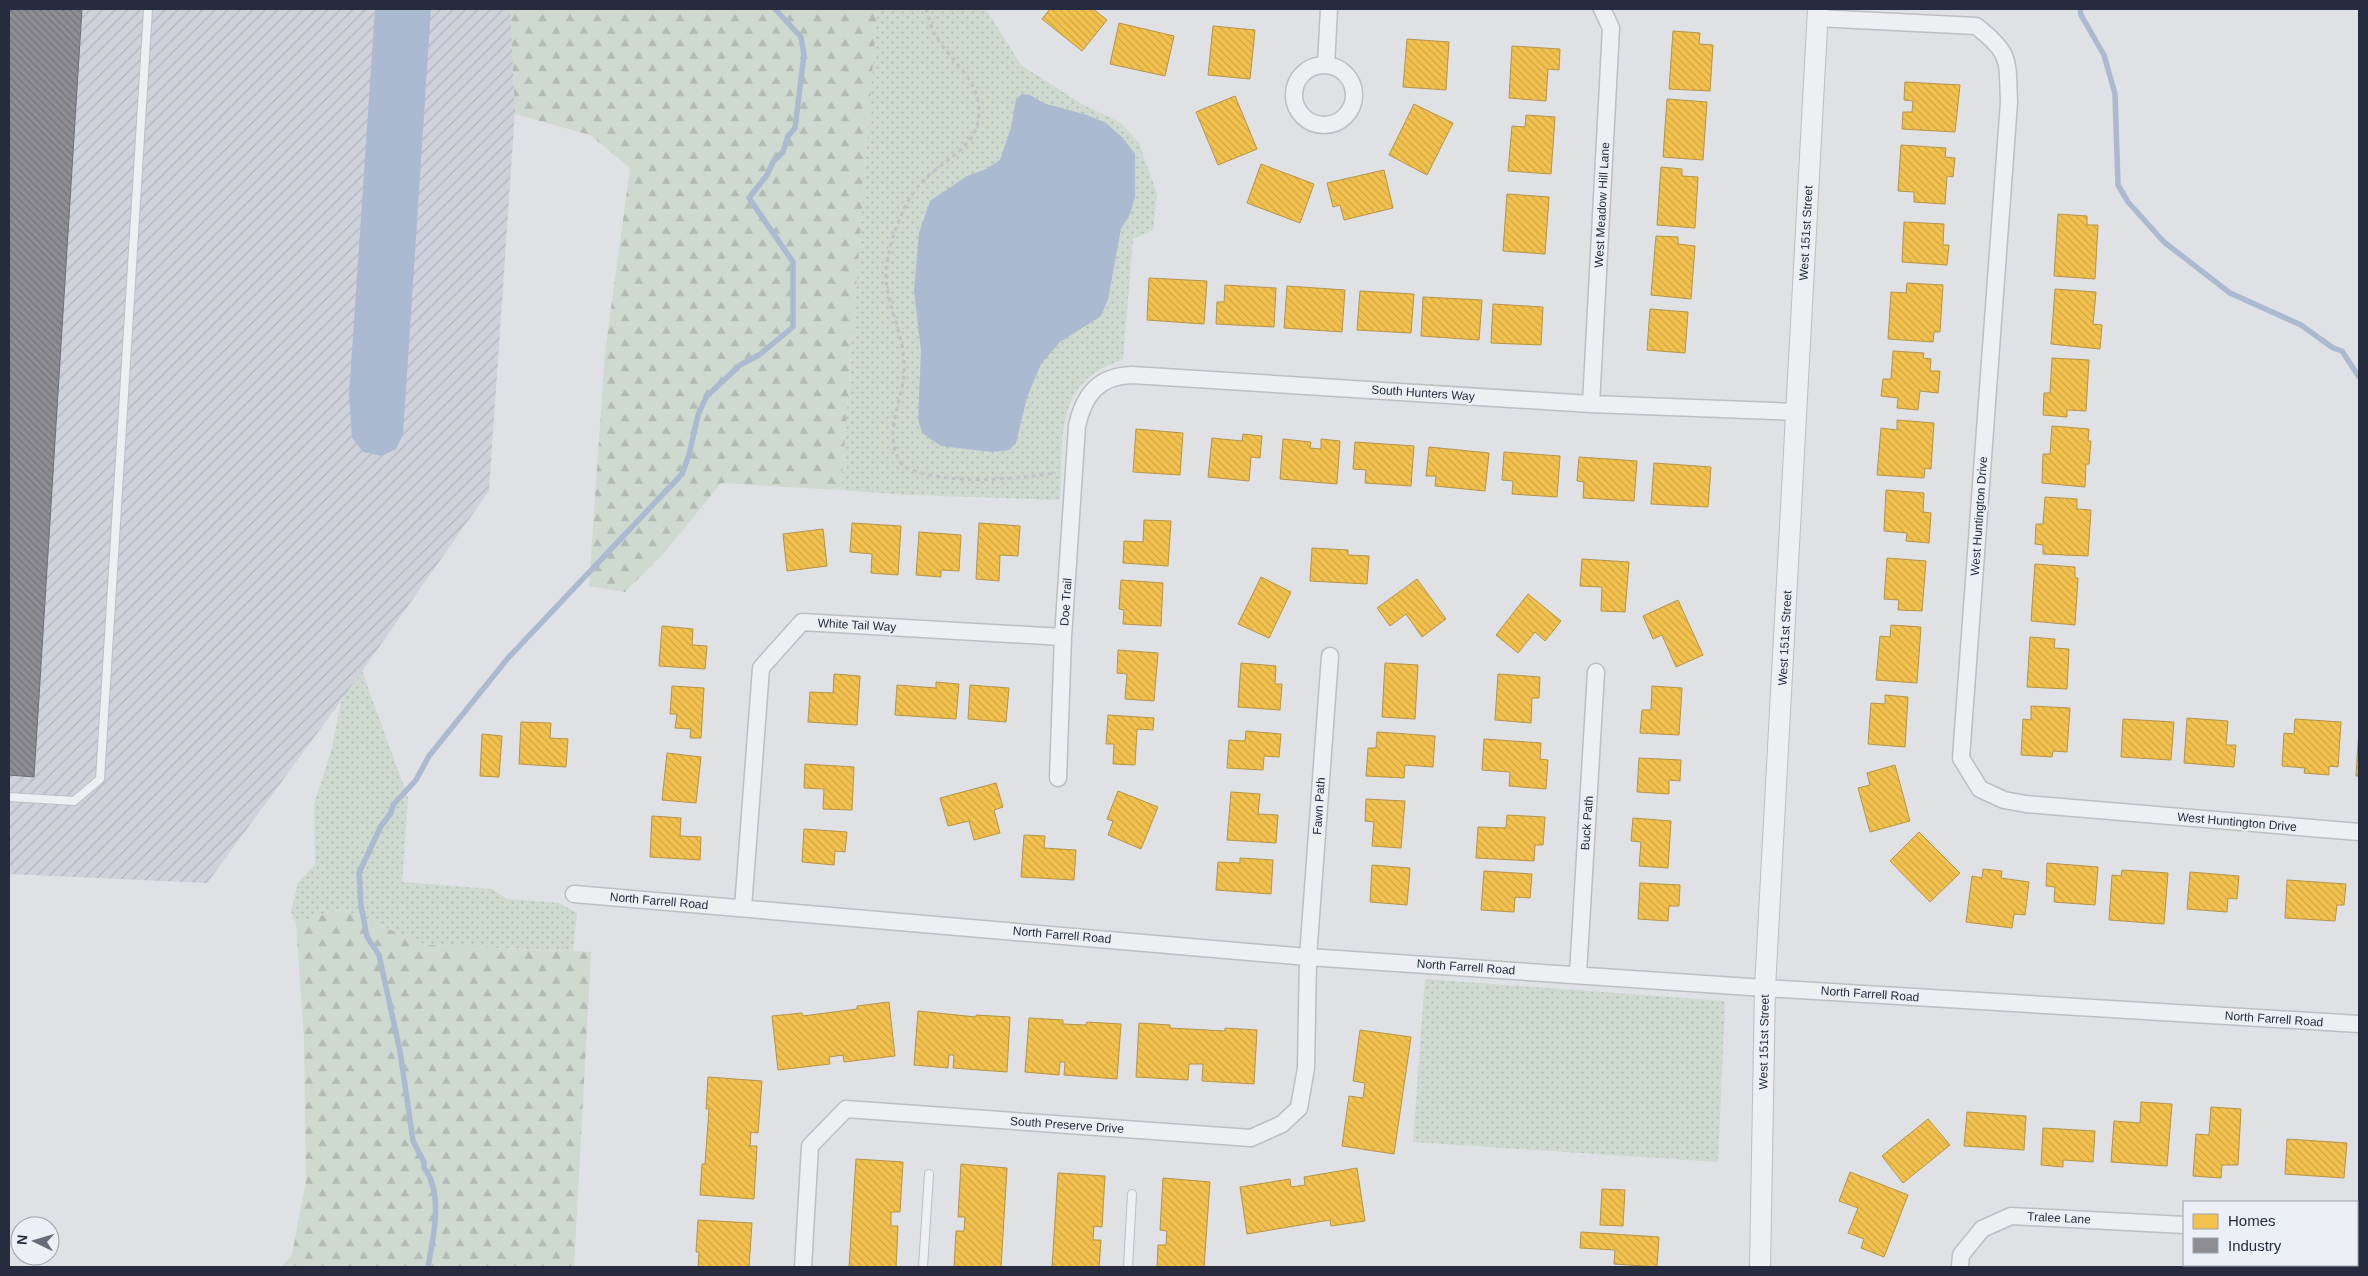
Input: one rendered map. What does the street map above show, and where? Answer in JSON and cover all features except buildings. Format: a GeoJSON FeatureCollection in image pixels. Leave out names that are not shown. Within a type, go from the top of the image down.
{"type":"FeatureCollection","features":[{"type":"Feature","properties":{"kind":"street"},"geometry":{"type":"LineString","coordinates":[[1326,65],[1329,9]]}},
{"type":"Feature","properties":{"kind":"street","name":"West Meadow Hill Lane"},"geometry":{"type":"LineString","coordinates":[[1591,404],[1611,28],[1602,9]]}},
{"type":"Feature","properties":{"kind":"street","name":"West 151st Street"},"geometry":{"type":"LineString","coordinates":[[1760,1267],[1765,988],[1798,412],[1818,13]]}},
{"type":"Feature","properties":{"kind":"street","name":"West Huntington Drive"},"geometry":{"type":"LineString","coordinates":[[1818,13],[1976,26],[1994,40],[2007,58],[2009,102],[1961,758],[1980,789],[2004,800],[2026,804],[2359,832]]}},
{"type":"Feature","properties":{"kind":"street","name":"South Hunters Way"},"geometry":{"type":"LineString","coordinates":[[1077,426],[1082,406],[1088,395],[1098,385],[1120,375],[1591,404],[1798,412]]}},
{"type":"Feature","properties":{"kind":"street","name":"Doe Trail"},"geometry":{"type":"LineString","coordinates":[[1058,778],[1063,637],[1077,426]]}},
{"type":"Feature","properties":{"kind":"street","name":"White Tail Way"},"geometry":{"type":"LineString","coordinates":[[743,908],[761,668],[802,622],[1063,637]]}},
{"type":"Feature","properties":{"kind":"street","name":"Fawn Path"},"geometry":{"type":"LineString","coordinates":[[1308,956],[1330,656]]}},
{"type":"Feature","properties":{"kind":"street","name":"Buck Path"},"geometry":{"type":"LineString","coordinates":[[1578,974],[1596,672]]}},
{"type":"Feature","properties":{"kind":"street","name":"North Farrell Road"},"geometry":{"type":"LineString","coordinates":[[574,894],[1308,956],[1765,988],[2359,1024]]}},
{"type":"Feature","properties":{"kind":"street","name":"South Preserve Drive"},"geometry":{"type":"LineString","coordinates":[[803,1267],[810,1146],[846,1109],[1252,1138],[1282,1124],[1299,1108],[1306,1068],[1308,956]]}},
{"type":"Feature","properties":{"kind":"street","name":"Tralee Lane"},"geometry":{"type":"LineString","coordinates":[[1960,1267],[1961,1255],[1982,1229],[2011,1216],[2183,1225]]}},
{"type":"Feature","properties":{"kind":"lane"},"geometry":{"type":"LineString","coordinates":[[9,797],[74,801],[100,779],[148,9]]}},
{"type":"Feature","properties":{"kind":"lane"},"geometry":{"type":"LineString","coordinates":[[923,1267],[929,1174]]}},
{"type":"Feature","properties":{"kind":"lane"},"geometry":{"type":"LineString","coordinates":[[1128,1267],[1132,1194]]}},
{"type":"Feature","properties":{"kind":"path"},"geometry":{"type":"LineString","coordinates":[[926,9],[937,38],[973,83],[978,95],[978,121],[975,132],[969,142],[914,192],[903,210],[893,240],[886,275],[898,322],[904,371],[893,426],[893,449],[903,466],[932,475],[995,480],[1074,471]]}},
{"type":"Feature","properties":{"kind":"shaded area"},"geometry":{"type":"Polygon","coordinates":[[[9,9],[522,9],[489,491],[341,701],[207,883],[9,874],[9,9]]]}},
{"type":"Feature","properties":{"kind":"green space"},"geometry":{"type":"Polygon","coordinates":[[[510,9],[877,9],[841,490],[721,483],[665,552],[625,592],[589,586],[605,353],[630,168],[590,135],[515,114],[510,9]]]}},
{"type":"Feature","properties":{"kind":"green space"},"geometry":{"type":"Polygon","coordinates":[[[877,9],[986,9],[1021,65],[1080,103],[1121,123],[1139,143],[1157,194],[1153,230],[1133,239],[1123,360],[1100,370],[1084,382],[1073,397],[1066,415],[1063,434],[1060,500],[908,495],[841,490],[877,9]]]}},
{"type":"Feature","properties":{"kind":"green space"},"geometry":{"type":"Polygon","coordinates":[[[362,671],[408,798],[402,882],[492,889],[507,899],[559,903],[577,913],[573,951],[426,945],[342,909],[296,923],[291,912],[298,883],[315,864],[314,804],[332,748],[341,701],[362,671]]]}},
{"type":"Feature","properties":{"kind":"green space"},"geometry":{"type":"Polygon","coordinates":[[[342,909],[426,945],[591,952],[574,1267],[281,1267],[292,1255],[306,1181],[304,1038],[296,923],[342,909]]]}},
{"type":"Feature","properties":{"kind":"green space"},"geometry":{"type":"Polygon","coordinates":[[[1425,979],[1725,1001],[1718,1162],[1413,1142],[1425,979]]]}},
{"type":"Feature","properties":{"kind":"water"},"geometry":{"type":"Polygon","coordinates":[[[375,9],[431,9],[403,435],[396,449],[381,456],[363,452],[352,438],[349,395],[375,9]]]}},
{"type":"Feature","properties":{"kind":"water"},"geometry":{"type":"Polygon","coordinates":[[[1022,94],[1030,95],[1043,103],[1087,115],[1106,123],[1123,138],[1135,154],[1135,197],[1130,214],[1121,229],[1108,299],[1101,316],[1060,342],[1041,364],[1027,397],[1016,443],[1009,450],[992,452],[941,446],[922,433],[918,419],[921,351],[914,291],[919,233],[930,201],[967,176],[986,169],[1000,160],[1011,128],[1016,99],[1022,94]]]}},
{"type":"Feature","properties":{"kind":"waterway"},"geometry":{"type":"LineString","coordinates":[[428,1267],[434,1230],[434,1190],[424,1168],[424,1162],[413,1141],[400,1051],[379,955],[367,937],[361,905],[359,873],[381,826],[391,813],[393,805],[416,780],[429,756],[508,658],[682,474],[689,455],[698,415],[706,397],[740,365],[759,355],[793,327],[793,262],[749,198],[767,175],[773,162],[783,152],[788,136],[795,128],[804,55],[801,37],[775,9]]}},
{"type":"Feature","properties":{"kind":"waterway"},"geometry":{"type":"LineString","coordinates":[[2080,9],[2081,15],[2104,55],[2115,94],[2118,185],[2128,202],[2164,242],[2230,293],[2301,325],[2333,348],[2342,351],[2359,377]]}}]}
